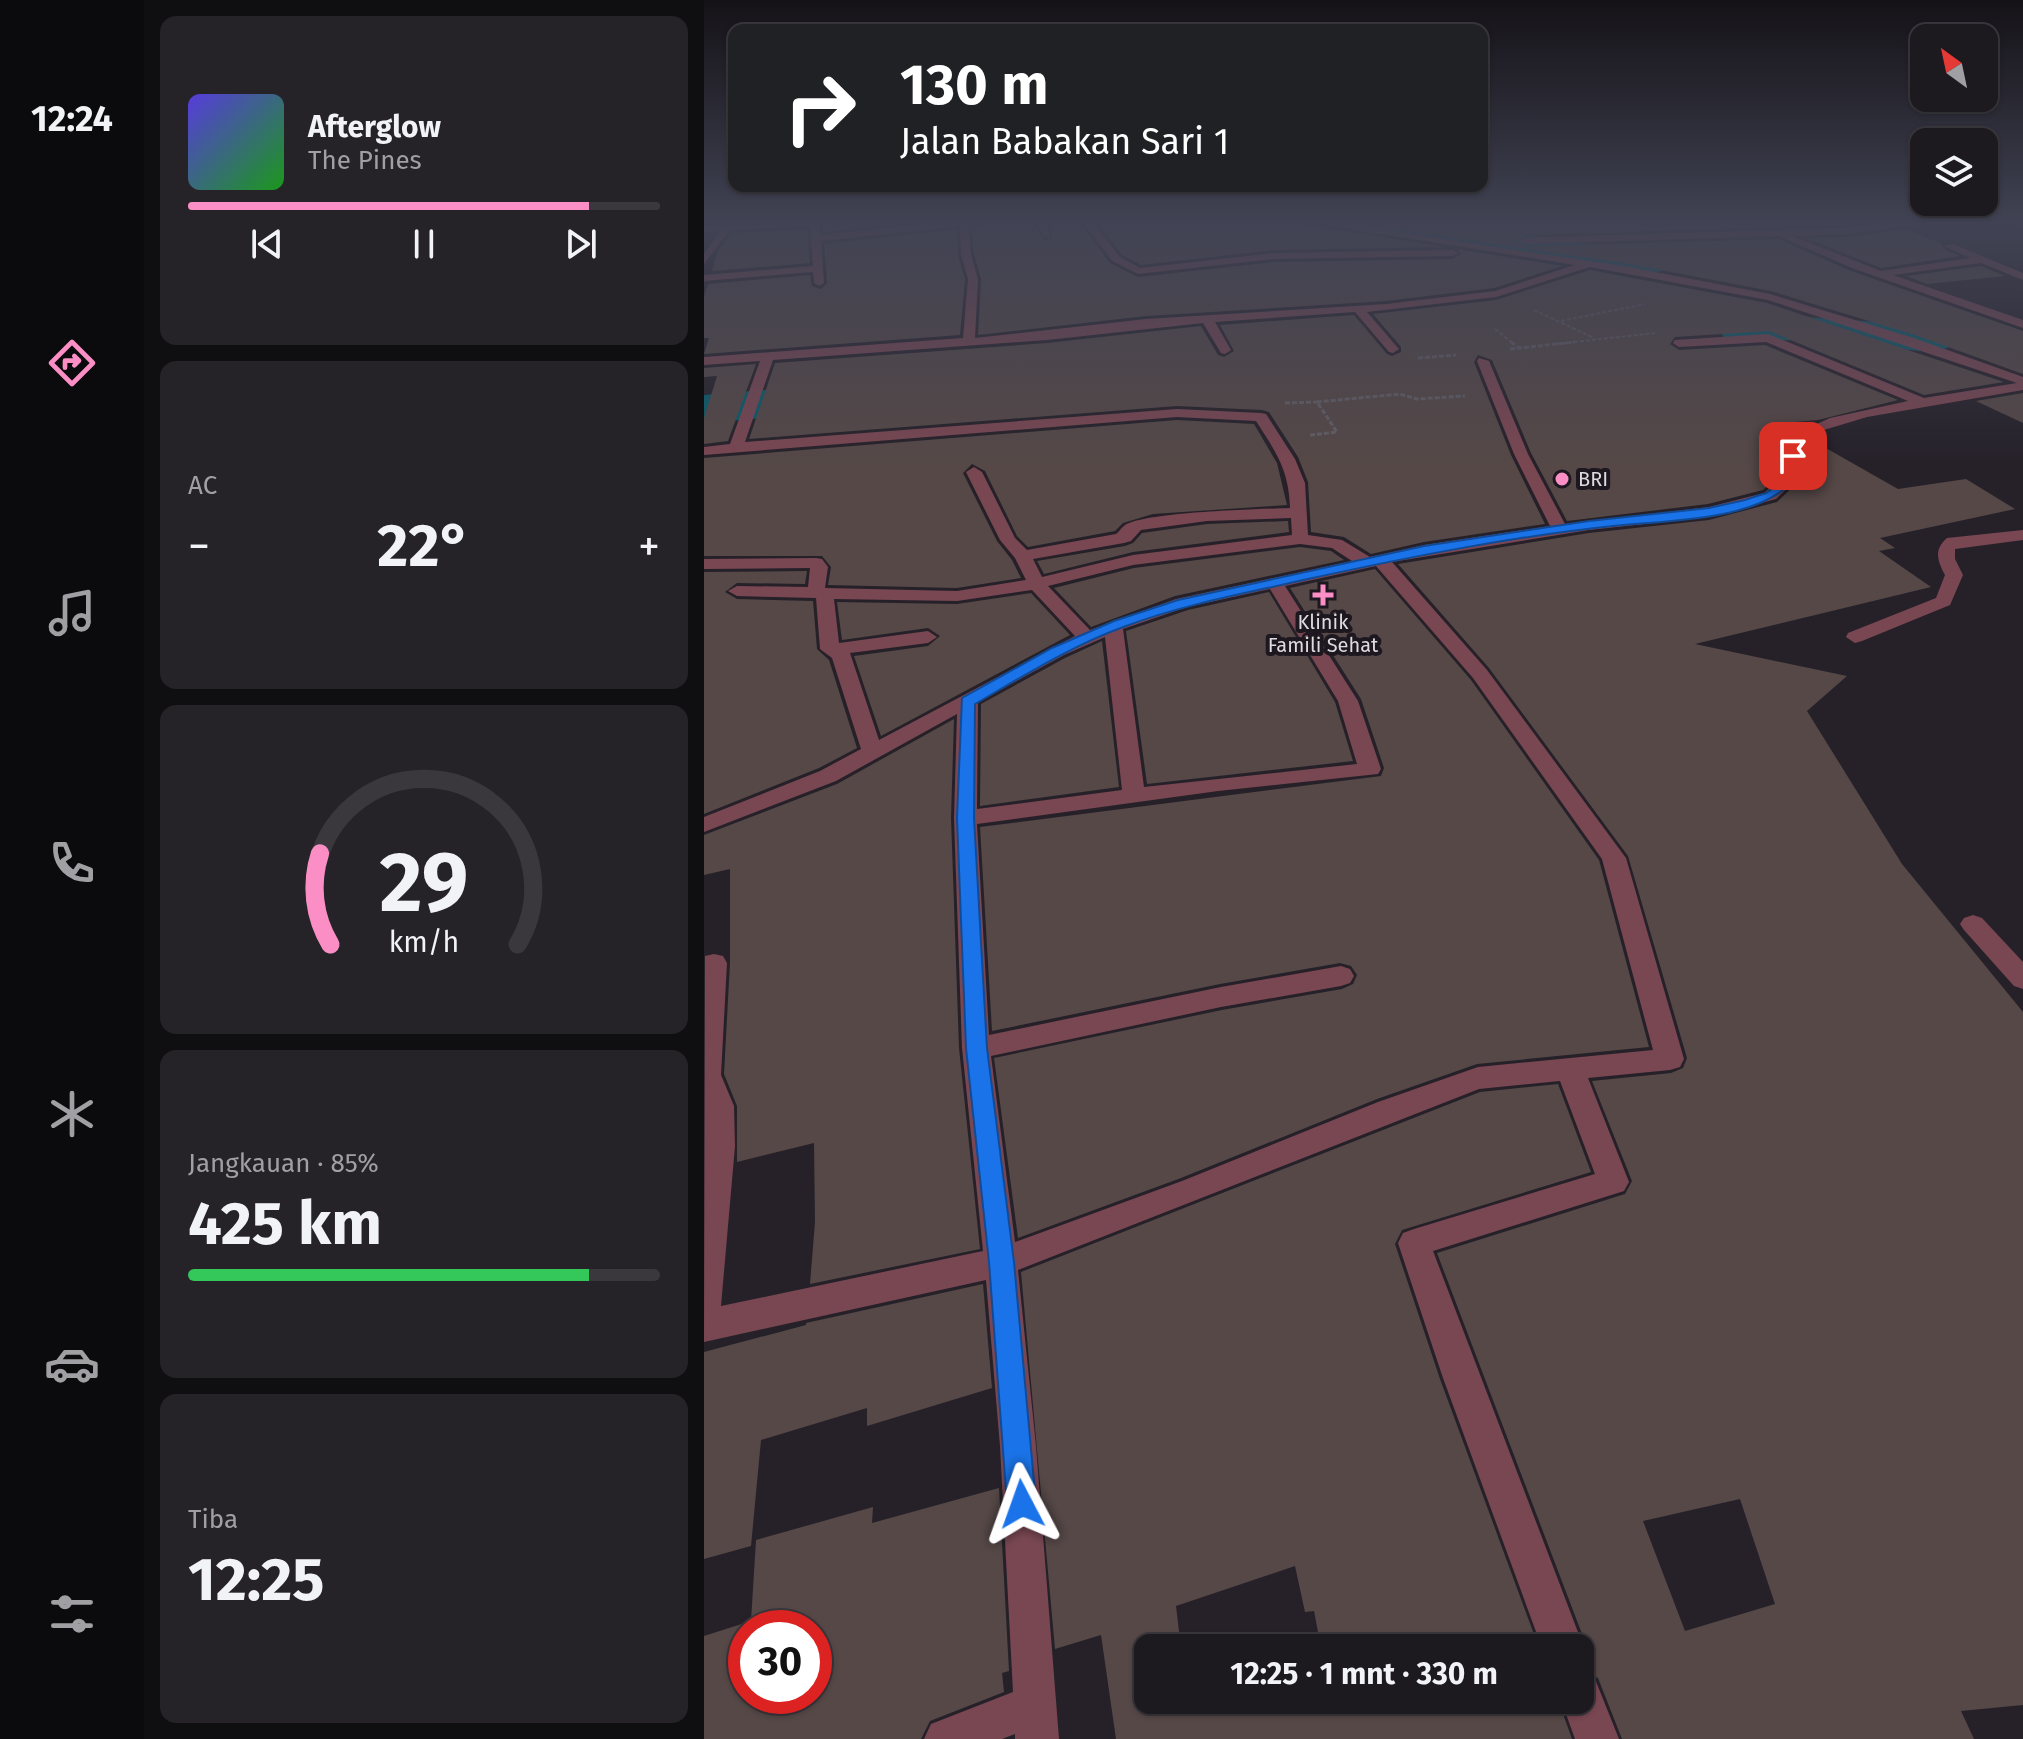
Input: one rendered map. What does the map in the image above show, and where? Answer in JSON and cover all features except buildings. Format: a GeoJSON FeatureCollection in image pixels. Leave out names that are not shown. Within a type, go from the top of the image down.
{"type":"FeatureCollection","features":[{"type":"Feature","properties":{"kind":"street"},"geometry":{"type":"LineString","coordinates":[[969,342],[972,302]]}},
{"type":"Feature","properties":{"kind":"street"},"geometry":{"type":"LineString","coordinates":[[704,361],[969,342],[994,347],[1207,319],[1359,310],[1426,302]]}},
{"type":"Feature","properties":{"kind":"street"},"geometry":{"type":"LineString","coordinates":[[1786,302],[1910,341],[2023,384]]}},
{"type":"Feature","properties":{"kind":"street"},"geometry":{"type":"LineString","coordinates":[[1961,302],[2023,324]]}},
{"type":"Feature","properties":{"kind":"street"},"geometry":{"type":"LineString","coordinates":[[1359,310],[1393,349]]}},
{"type":"Feature","properties":{"kind":"street"},"geometry":{"type":"LineString","coordinates":[[1207,319],[1225,350]]}},
{"type":"Feature","properties":{"kind":"street"},"geometry":{"type":"LineString","coordinates":[[1679,343],[1768,338],[1927,404]]}},
{"type":"Feature","properties":{"kind":"street"},"geometry":{"type":"LineString","coordinates":[[736,447],[768,356]]}},
{"type":"Feature","properties":{"kind":"street"},"geometry":{"type":"LineString","coordinates":[[1483,361],[1521,454],[1560,529]]}},
{"type":"Feature","properties":{"kind":"street"},"geometry":{"type":"LineString","coordinates":[[704,825],[828,776],[1057,651],[1113,626],[1182,603],[1372,560],[1560,529],[1709,512],[1748,503],[1770,496],[1792,476],[1793,440],[1800,434],[1828,422],[2023,384]]}},
{"type":"Feature","properties":{"kind":"street"},"geometry":{"type":"LineString","coordinates":[[704,451],[841,436],[1240,413],[1261,417],[1288,459],[1297,483],[1300,539]]}},
{"type":"Feature","properties":{"kind":"street"},"geometry":{"type":"LineString","coordinates":[[974,472],[1008,540],[1023,556],[1036,584],[1087,638]]}},
{"type":"Feature","properties":{"kind":"street"},"geometry":{"type":"LineString","coordinates":[[1023,556],[1125,537],[1130,529],[1137,526],[1207,516],[1299,513]]}},
{"type":"Feature","properties":{"kind":"street"},"geometry":{"type":"LineString","coordinates":[[1855,637],[1944,601],[1954,575],[1946,559],[1947,547],[1953,542],[2023,535]]}},
{"type":"Feature","properties":{"kind":"street"},"geometry":{"type":"LineString","coordinates":[[704,1326],[1001,1262],[1193,1190],[1388,1110],[1478,1078],[1670,1059],[1614,858],[1480,674],[1372,560],[1336,544],[1300,539],[1133,560],[1036,584],[957,596],[737,591]]}},
{"type":"Feature","properties":{"kind":"street"},"geometry":{"type":"LineString","coordinates":[[704,564],[816,563],[830,649],[841,655],[873,753]]}},
{"type":"Feature","properties":{"kind":"street"},"geometry":{"type":"LineString","coordinates":[[965,818],[1370,769],[1348,701],[1274,582]]}},
{"type":"Feature","properties":{"kind":"street"},"geometry":{"type":"LineString","coordinates":[[1113,626],[1134,796]]}},
{"type":"Feature","properties":{"kind":"street"},"geometry":{"type":"LineString","coordinates":[[833,650],[928,637]]}},
{"type":"Feature","properties":{"kind":"street"},"geometry":{"type":"LineString","coordinates":[[946,1739],[1036,1722],[1018,1446],[1001,1262],[976,1048],[965,818],[968,702]]}},
{"type":"Feature","properties":{"kind":"street"},"geometry":{"type":"LineString","coordinates":[[1973,924],[2023,979]]}},
{"type":"Feature","properties":{"kind":"street"},"geometry":{"type":"LineString","coordinates":[[704,1307],[720,1146],[719,1106],[707,1075],[714,963]]}},
{"type":"Feature","properties":{"kind":"street"},"geometry":{"type":"LineString","coordinates":[[976,1048],[1221,997],[1341,976]]}},
{"type":"Feature","properties":{"kind":"street"},"geometry":{"type":"LineString","coordinates":[[1558,1634],[1461,1378],[1414,1243],[1613,1182],[1569,1067]]}},
{"type":"Feature","properties":{"kind":"street"},"geometry":{"type":"LineString","coordinates":[[1588,1714],[1597,1739]]}},
{"type":"Feature","properties":{"kind":"path"},"geometry":{"type":"LineString","coordinates":[[1560,321],[1645,304]]}},
{"type":"Feature","properties":{"kind":"path"},"geometry":{"type":"LineString","coordinates":[[1495,329],[1520,348]]}},
{"type":"Feature","properties":{"kind":"path"},"geometry":{"type":"LineString","coordinates":[[1507,350],[1659,333]]}},
{"type":"Feature","properties":{"kind":"path"},"geometry":{"type":"LineString","coordinates":[[1393,349],[1405,359],[1465,354]]}},
{"type":"Feature","properties":{"kind":"path"},"geometry":{"type":"LineString","coordinates":[[1273,439],[1337,432],[1317,402],[1400,394],[1417,399],[1498,394]]}},
{"type":"Feature","properties":{"kind":"waterway"},"geometry":{"type":"LineString","coordinates":[[1740,330],[1792,328],[1933,339]]}},
{"type":"Feature","properties":{"kind":"waterway"},"geometry":{"type":"LineString","coordinates":[[704,409],[875,395]]}},
{"type":"Feature","properties":{"kind":"place","name":"BRI"},"geometry":{"type":"Point","coordinates":[1562,479]}},
{"type":"Feature","properties":{"kind":"place","name":"Klinik Famili Sehat"},"geometry":{"type":"Point","coordinates":[1323,595]}},
{"type":"Feature","properties":{"kind":"route"},"geometry":{"type":"LineString","coordinates":[[1022,1504],[1001,1262],[976,1048],[965,818],[968,702],[1057,651],[1119,624],[1182,603],[1424,550],[1589,525],[1709,512],[1748,503],[1770,496],[1783,486],[1792,476],[1793,456]]}}]}
